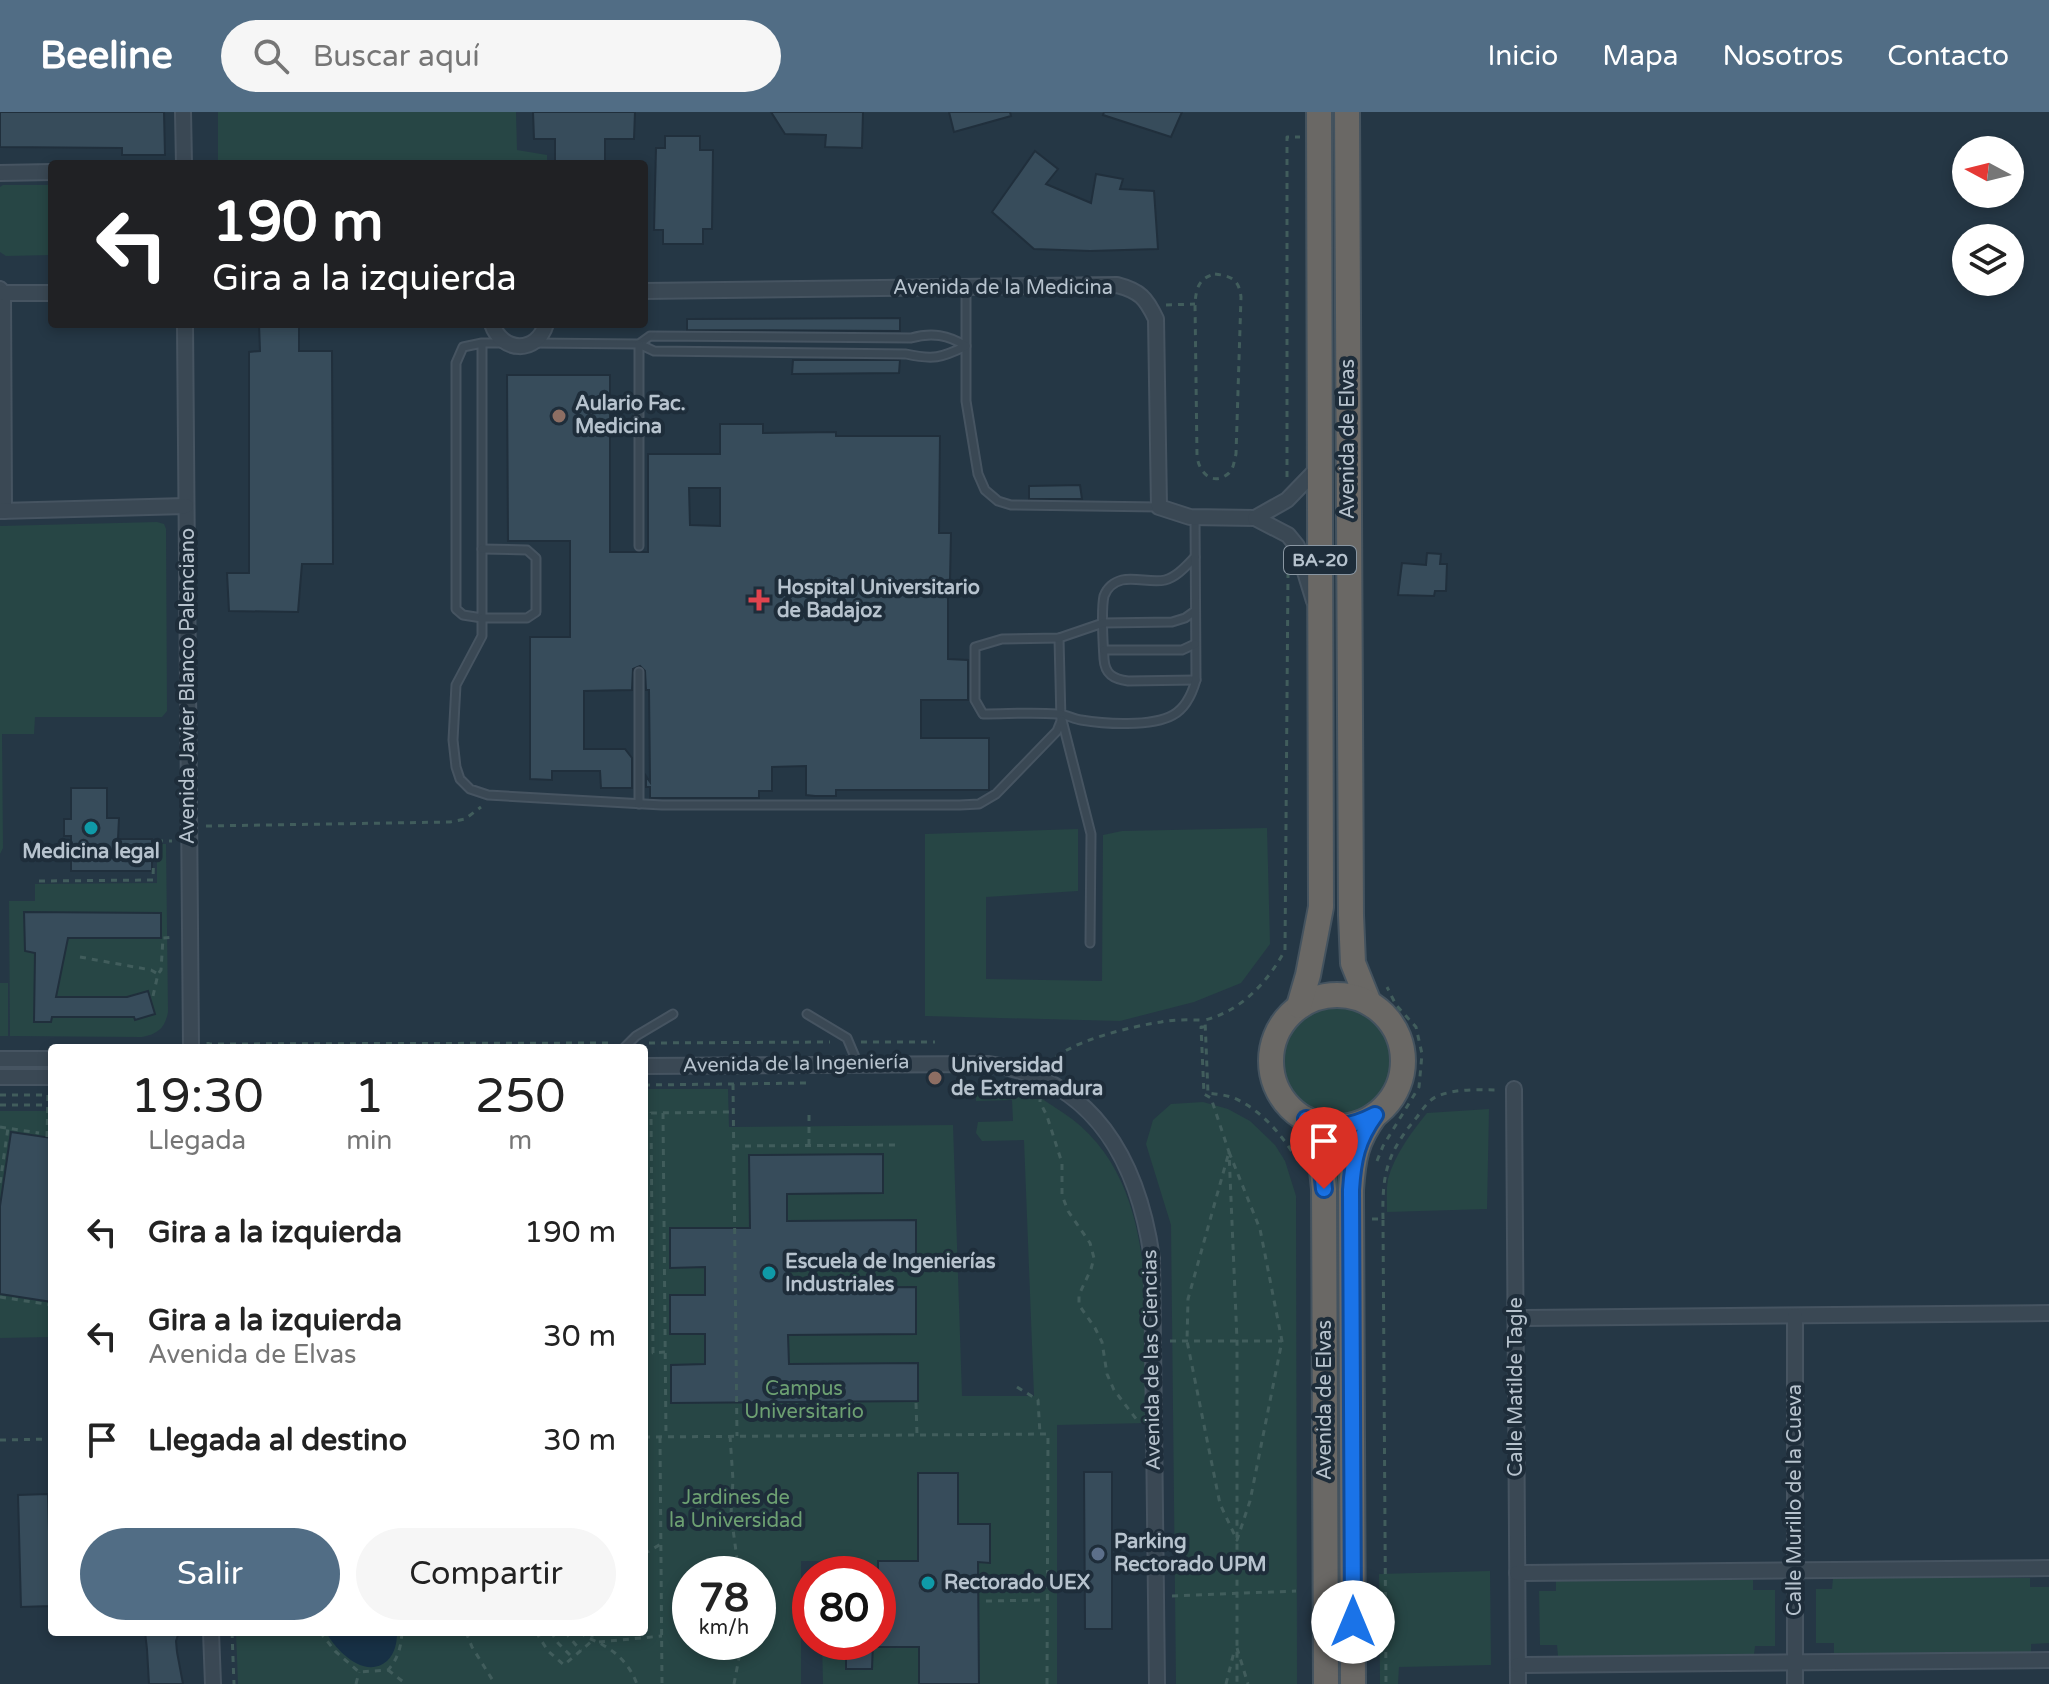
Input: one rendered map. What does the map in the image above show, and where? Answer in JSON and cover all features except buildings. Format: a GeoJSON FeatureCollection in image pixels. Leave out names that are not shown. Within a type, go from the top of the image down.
{"type":"FeatureCollection","features":[{"type":"Feature","properties":{"kind":"highway","name":"Avenida de Elvas"},"geometry":{"type":"LineString","coordinates":[[1347,112],[1351,915],[1353,963],[1377,994]]}},
{"type":"Feature","properties":{"kind":"highway","name":"Avenida de Elvas"},"geometry":{"type":"LineString","coordinates":[[1299,1006],[1321,907],[1319,124]]}},
{"type":"Feature","properties":{"kind":"highway"},"geometry":{"type":"LineString","coordinates":[[1299,1006],[1331,995],[1377,994]]}},
{"type":"Feature","properties":{"kind":"highway","name":"BA-20"},"geometry":{"type":"LineString","coordinates":[[1375,1115],[1398,1087],[1403,1060],[1397,1033],[1377,994]]}},
{"type":"Feature","properties":{"kind":"highway","name":"BA-20"},"geometry":{"type":"LineString","coordinates":[[1299,1006],[1279,1030],[1271,1065],[1273,1078],[1283,1099],[1306,1119]]}},
{"type":"Feature","properties":{"kind":"highway","name":"Avenida de Elvas"},"geometry":{"type":"LineString","coordinates":[[1353,1684],[1351,1190],[1357,1144],[1375,1115]]}},
{"type":"Feature","properties":{"kind":"highway"},"geometry":{"type":"LineString","coordinates":[[1306,1119],[1323,1126],[1341,1127],[1375,1115]]}},
{"type":"Feature","properties":{"kind":"highway","name":"Avenida de Elvas"},"geometry":{"type":"LineString","coordinates":[[1306,1119],[1322,1170],[1324,1189],[1326,1684]]}},
{"type":"Feature","properties":{"kind":"street"},"geometry":{"type":"LineString","coordinates":[[183,112],[184,160]]}},
{"type":"Feature","properties":{"kind":"street"},"geometry":{"type":"LineString","coordinates":[[0,173],[48,172]]}},
{"type":"Feature","properties":{"kind":"street","name":"Avenida de la Medicina"},"geometry":{"type":"LineString","coordinates":[[648,291],[1117,285],[1134,290],[1151,310]]}},
{"type":"Feature","properties":{"kind":"street"},"geometry":{"type":"LineString","coordinates":[[48,293],[1,291],[2,511],[186,506]]}},
{"type":"Feature","properties":{"kind":"street"},"geometry":{"type":"LineString","coordinates":[[1151,310],[1156,319],[1159,507],[1190,517],[1255,518],[1288,535]]}},
{"type":"Feature","properties":{"kind":"street","name":"Avenida Javier Blanco Palenciano"},"geometry":{"type":"LineString","coordinates":[[185,328],[191,1044]]}},
{"type":"Feature","properties":{"kind":"street"},"geometry":{"type":"LineString","coordinates":[[494,328],[506,343],[524,346],[539,338],[544,328]]}},
{"type":"Feature","properties":{"kind":"street","name":"Avenida de Elvas"},"geometry":{"type":"LineString","coordinates":[[1255,518],[1287,500],[1320,467]]}},
{"type":"Feature","properties":{"kind":"street","name":"Avenida de Elvas"},"geometry":{"type":"LineString","coordinates":[[1288,535],[1297,546],[1320,621]]}},
{"type":"Feature","properties":{"kind":"street"},"geometry":{"type":"LineString","coordinates":[[0,1059],[48,1059]]}},
{"type":"Feature","properties":{"kind":"street","name":"Avenida de la Ingeniería"},"geometry":{"type":"LineString","coordinates":[[648,1066],[988,1064],[1041,1077]]}},
{"type":"Feature","properties":{"kind":"street"},"geometry":{"type":"LineString","coordinates":[[0,1077],[48,1077]]}},
{"type":"Feature","properties":{"kind":"street","name":"Avenida de las Ciencias"},"geometry":{"type":"LineString","coordinates":[[1041,1077],[1088,1111],[1116,1147],[1140,1197],[1149,1238],[1154,1278],[1157,1684]]}},
{"type":"Feature","properties":{"kind":"street","name":"Calle Matilde Tagle"},"geometry":{"type":"LineString","coordinates":[[1514,1089],[1518,1684]]}},
{"type":"Feature","properties":{"kind":"street"},"geometry":{"type":"LineString","coordinates":[[1516,1318],[2049,1313]]}},
{"type":"Feature","properties":{"kind":"street","name":"Calle Murillo de la Cueva"},"geometry":{"type":"LineString","coordinates":[[1795,1316],[1795,1684]]}},
{"type":"Feature","properties":{"kind":"street"},"geometry":{"type":"LineString","coordinates":[[1517,1573],[2049,1568]]}},
{"type":"Feature","properties":{"kind":"street"},"geometry":{"type":"LineString","coordinates":[[211,1636],[213,1684]]}},
{"type":"Feature","properties":{"kind":"street"},"geometry":{"type":"LineString","coordinates":[[1518,1665],[2049,1660]]}},
{"type":"Feature","properties":{"kind":"lane"},"geometry":{"type":"LineString","coordinates":[[966,288],[966,401],[978,474],[985,490],[998,501],[1011,505],[1159,507]]}},
{"type":"Feature","properties":{"kind":"lane"},"geometry":{"type":"LineString","coordinates":[[639,344],[650,336],[911,338],[922,335],[943,336],[966,346]]}},
{"type":"Feature","properties":{"kind":"lane"},"geometry":{"type":"LineString","coordinates":[[482,343],[482,636],[456,685],[453,740],[460,779],[470,789],[488,795],[639,804],[979,804],[996,794],[1057,731],[1061,721],[1059,638]]}},
{"type":"Feature","properties":{"kind":"lane"},"geometry":{"type":"LineString","coordinates":[[482,549],[527,550],[536,558],[536,612],[527,618],[482,618],[463,615],[456,609],[456,363],[463,347],[506,343]]}},
{"type":"Feature","properties":{"kind":"lane"},"geometry":{"type":"LineString","coordinates":[[532,343],[639,344],[654,351],[906,354],[932,358],[946,356],[966,346]]}},
{"type":"Feature","properties":{"kind":"lane"},"geometry":{"type":"LineString","coordinates":[[639,344],[639,546]]}},
{"type":"Feature","properties":{"kind":"lane"},"geometry":{"type":"LineString","coordinates":[[1195,517],[1196,680],[1187,702],[1173,715],[1140,722],[1100,722],[1060,714],[983,714],[975,700],[975,647],[1002,639],[1059,638],[1103,623],[1172,622],[1195,611]]}},
{"type":"Feature","properties":{"kind":"lane"},"geometry":{"type":"LineString","coordinates":[[1195,557],[1165,580],[1123,579],[1111,584],[1104,596],[1103,623],[1105,668],[1111,676],[1119,680],[1196,680]]}},
{"type":"Feature","properties":{"kind":"lane"},"geometry":{"type":"LineString","coordinates":[[1104,650],[1182,650],[1195,644]]}},
{"type":"Feature","properties":{"kind":"lane"},"geometry":{"type":"LineString","coordinates":[[639,672],[639,804]]}},
{"type":"Feature","properties":{"kind":"lane"},"geometry":{"type":"LineString","coordinates":[[1060,714],[1091,834],[1090,943]]}},
{"type":"Feature","properties":{"kind":"lane"},"geometry":{"type":"LineString","coordinates":[[628,1044],[673,1014]]}},
{"type":"Feature","properties":{"kind":"lane"},"geometry":{"type":"LineString","coordinates":[[807,1014],[847,1038],[858,1064]]}},
{"type":"Feature","properties":{"kind":"path"},"geometry":{"type":"LineString","coordinates":[[1287,500],[1287,137],[1319,124]]}},
{"type":"Feature","properties":{"kind":"path"},"geometry":{"type":"LineString","coordinates":[[1225,275],[1240,287],[1236,454],[1228,474],[1212,478],[1203,474],[1198,466],[1195,304],[1200,281],[1207,276],[1225,275]]}},
{"type":"Feature","properties":{"kind":"path"},"geometry":{"type":"LineString","coordinates":[[1151,310],[1168,304],[1195,304]]}},
{"type":"Feature","properties":{"kind":"path"},"geometry":{"type":"LineString","coordinates":[[1140,1427],[1114,1390],[1107,1374],[1102,1342],[1079,1305],[1079,1295],[1094,1258],[1090,1243],[1068,1211],[1062,1195],[1062,1163],[1040,1102],[1041,1077],[1052,1058],[1093,1038],[1164,1021],[1205,1020],[1221,1016],[1243,1002],[1276,968],[1285,950],[1288,535]]}},
{"type":"Feature","properties":{"kind":"path"},"geometry":{"type":"LineString","coordinates":[[206,825],[450,822],[465,819],[481,806]]}},
{"type":"Feature","properties":{"kind":"path"},"geometry":{"type":"LineString","coordinates":[[39,881],[153,880],[154,841],[189,841]]}},
{"type":"Feature","properties":{"kind":"path"},"geometry":{"type":"LineString","coordinates":[[153,996],[161,970],[163,938],[190,937]]}},
{"type":"Feature","properties":{"kind":"path"},"geometry":{"type":"LineString","coordinates":[[80,957],[151,970],[158,974]]}},
{"type":"Feature","properties":{"kind":"path"},"geometry":{"type":"LineString","coordinates":[[1373,1170],[1383,1146],[1419,1087],[1422,1054],[1416,1027],[1396,1005],[1377,994]]}},
{"type":"Feature","properties":{"kind":"path"},"geometry":{"type":"LineString","coordinates":[[1205,1020],[1208,1093],[1233,1098],[1259,1114],[1281,1134],[1296,1159]]}},
{"type":"Feature","properties":{"kind":"path"},"geometry":{"type":"LineString","coordinates":[[1205,1027],[1201,1027],[1204,1094],[1211,1098],[1260,1229],[1282,1341],[1250,1501],[1237,1540]]}},
{"type":"Feature","properties":{"kind":"path"},"geometry":{"type":"LineString","coordinates":[[207,1029],[208,1044]]}},
{"type":"Feature","properties":{"kind":"path"},"geometry":{"type":"LineString","coordinates":[[648,1045],[935,1042]]}},
{"type":"Feature","properties":{"kind":"path"},"geometry":{"type":"LineString","coordinates":[[648,1085],[809,1083]]}},
{"type":"Feature","properties":{"kind":"path"},"geometry":{"type":"LineString","coordinates":[[733,1084],[737,1436]]}},
{"type":"Feature","properties":{"kind":"path"},"geometry":{"type":"LineString","coordinates":[[1386,1684],[1383,1185],[1401,1135],[1434,1097],[1449,1092],[1514,1089]]}},
{"type":"Feature","properties":{"kind":"path"},"geometry":{"type":"LineString","coordinates":[[0,1095],[48,1095]]}},
{"type":"Feature","properties":{"kind":"path"},"geometry":{"type":"LineString","coordinates":[[0,1105],[48,1105]]}},
{"type":"Feature","properties":{"kind":"path"},"geometry":{"type":"LineString","coordinates":[[809,1111],[809,1145]]}},
{"type":"Feature","properties":{"kind":"path"},"geometry":{"type":"LineString","coordinates":[[665,1352],[653,1353],[651,1113],[733,1112]]}},
{"type":"Feature","properties":{"kind":"path"},"geometry":{"type":"LineString","coordinates":[[662,1684],[665,1352],[663,1113]]}},
{"type":"Feature","properties":{"kind":"path"},"geometry":{"type":"LineString","coordinates":[[0,1127],[39,1133]]}},
{"type":"Feature","properties":{"kind":"path"},"geometry":{"type":"LineString","coordinates":[[0,1183],[8,1128]]}},
{"type":"Feature","properties":{"kind":"path"},"geometry":{"type":"LineString","coordinates":[[47,1137],[48,1129]]}},
{"type":"Feature","properties":{"kind":"path"},"geometry":{"type":"LineString","coordinates":[[733,1146],[901,1145]]}},
{"type":"Feature","properties":{"kind":"path"},"geometry":{"type":"LineString","coordinates":[[1229,1152],[1237,1340],[1237,1684]]}},
{"type":"Feature","properties":{"kind":"path"},"geometry":{"type":"LineString","coordinates":[[1229,1152],[1188,1299],[1187,1341],[1220,1504],[1237,1540]]}},
{"type":"Feature","properties":{"kind":"path"},"geometry":{"type":"LineString","coordinates":[[1370,1218],[1383,1219]]}},
{"type":"Feature","properties":{"kind":"path"},"geometry":{"type":"LineString","coordinates":[[0,1297],[48,1304]]}},
{"type":"Feature","properties":{"kind":"path"},"geometry":{"type":"LineString","coordinates":[[1154,1341],[1282,1341]]}},
{"type":"Feature","properties":{"kind":"path"},"geometry":{"type":"LineString","coordinates":[[1017,1387],[1038,1400],[1040,1434]]}},
{"type":"Feature","properties":{"kind":"path"},"geometry":{"type":"LineString","coordinates":[[916,1403],[917,1435]]}},
{"type":"Feature","properties":{"kind":"path"},"geometry":{"type":"LineString","coordinates":[[648,1437],[1048,1434],[1047,1684]]}},
{"type":"Feature","properties":{"kind":"path"},"geometry":{"type":"LineString","coordinates":[[730,1436],[733,1480],[731,1514],[737,1556]]}},
{"type":"Feature","properties":{"kind":"path"},"geometry":{"type":"LineString","coordinates":[[0,1440],[48,1439]]}},
{"type":"Feature","properties":{"kind":"path"},"geometry":{"type":"LineString","coordinates":[[648,1552],[661,1544]]}},
{"type":"Feature","properties":{"kind":"path"},"geometry":{"type":"LineString","coordinates":[[1156,1597],[1296,1591]]}},
{"type":"Feature","properties":{"kind":"path"},"geometry":{"type":"LineString","coordinates":[[986,1601],[1048,1600]]}},
{"type":"Feature","properties":{"kind":"path"},"geometry":{"type":"LineString","coordinates":[[232,1636],[234,1684]]}},
{"type":"Feature","properties":{"kind":"path"},"geometry":{"type":"LineString","coordinates":[[323,1636],[359,1672],[388,1670],[406,1684]]}},
{"type":"Feature","properties":{"kind":"path"},"geometry":{"type":"LineString","coordinates":[[388,1670],[398,1653],[401,1636]]}},
{"type":"Feature","properties":{"kind":"path"},"geometry":{"type":"LineString","coordinates":[[468,1636],[495,1684]]}},
{"type":"Feature","properties":{"kind":"path"},"geometry":{"type":"LineString","coordinates":[[539,1636],[548,1651],[564,1665],[592,1641],[592,1636]]}},
{"type":"Feature","properties":{"kind":"path"},"geometry":{"type":"LineString","coordinates":[[554,1636],[573,1658]]}},
{"type":"Feature","properties":{"kind":"path"},"geometry":{"type":"LineString","coordinates":[[568,1636],[581,1651]]}},
{"type":"Feature","properties":{"kind":"path"},"geometry":{"type":"LineString","coordinates":[[585,1636],[599,1642],[662,1636]]}},
{"type":"Feature","properties":{"kind":"path"},"geometry":{"type":"LineString","coordinates":[[599,1642],[627,1665],[637,1684]]}},
{"type":"Feature","properties":{"kind":"path"},"geometry":{"type":"LineString","coordinates":[[1226,1684],[1236,1645]]}},
{"type":"Feature","properties":{"kind":"path"},"geometry":{"type":"LineString","coordinates":[[1236,1645],[1248,1684]]}},
{"type":"Feature","properties":{"kind":"path"},"geometry":{"type":"LineString","coordinates":[[734,1684],[739,1660]]}},
{"type":"Feature","properties":{"kind":"path"},"geometry":{"type":"LineString","coordinates":[[356,1684],[359,1672]]}},
{"type":"Feature","properties":{"kind":"green space"},"geometry":{"type":"Polygon","coordinates":[[[218,112],[516,112],[517,150],[547,155],[547,160],[218,160],[218,112]]]}},
{"type":"Feature","properties":{"kind":"green space"},"geometry":{"type":"Polygon","coordinates":[[[48,185],[48,255],[6,256],[0,252],[0,187],[48,185]]]}},
{"type":"Feature","properties":{"kind":"green space"},"geometry":{"type":"Polygon","coordinates":[[[164,524],[166,529],[167,711],[162,717],[35,717],[34,734],[2,734],[3,848],[0,854],[0,526],[164,524]]]}},
{"type":"Feature","properties":{"kind":"green space"},"geometry":{"type":"Polygon","coordinates":[[[1267,828],[1270,944],[1241,983],[1194,1002],[1120,1021],[925,1016],[925,834],[1078,829],[1078,891],[986,897],[986,979],[1102,981],[1103,835],[1122,831],[1267,828]]]}},
{"type":"Feature","properties":{"kind":"green space"},"geometry":{"type":"Polygon","coordinates":[[[157,844],[166,844],[168,1012],[163,1026],[142,1037],[10,1036],[9,901],[35,901],[35,884],[157,883],[157,844]]]}},
{"type":"Feature","properties":{"kind":"green space"},"geometry":{"type":"Polygon","coordinates":[[[0,983],[8,983],[8,1036],[0,1036],[0,983]]]}},
{"type":"Feature","properties":{"kind":"green space"},"geometry":{"type":"Polygon","coordinates":[[[1337,1005],[1358,1010],[1376,1021],[1387,1039],[1392,1060],[1387,1081],[1376,1099],[1358,1110],[1337,1115],[1316,1110],[1298,1099],[1287,1081],[1282,1060],[1287,1039],[1298,1021],[1316,1010],[1337,1005]]]}},
{"type":"Feature","properties":{"kind":"green space","name":"Campus Universitario"},"geometry":{"type":"Polygon","coordinates":[[[976,1085],[1036,1096],[1062,1112],[1094,1140],[1117,1174],[1132,1212],[1146,1296],[1147,1423],[1057,1425],[1057,1684],[823,1684],[822,1660],[896,1660],[896,1556],[792,1556],[792,1660],[801,1660],[801,1684],[238,1684],[236,1636],[648,1636],[648,1089],[728,1089],[729,1127],[953,1125],[962,1396],[1034,1396],[1024,1140],[982,1141],[976,1133],[978,1122],[1013,1121],[1012,1100],[976,1101],[976,1085]]]}},
{"type":"Feature","properties":{"kind":"green space"},"geometry":{"type":"Polygon","coordinates":[[[1203,1102],[1228,1109],[1250,1121],[1275,1145],[1285,1161],[1296,1196],[1297,1684],[1176,1684],[1171,1225],[1146,1144],[1153,1120],[1171,1104],[1203,1102]]]}},
{"type":"Feature","properties":{"kind":"green space"},"geometry":{"type":"Polygon","coordinates":[[[1489,1109],[1487,1209],[1387,1212],[1387,1183],[1391,1170],[1404,1144],[1427,1113],[1489,1109]]]}},
{"type":"Feature","properties":{"kind":"green space"},"geometry":{"type":"Polygon","coordinates":[[[0,1111],[48,1111],[48,1337],[0,1338],[0,1111]]]}},
{"type":"Feature","properties":{"kind":"green space"},"geometry":{"type":"Polygon","coordinates":[[[1348,1136],[1343,1149],[1341,1186],[1333,1186],[1332,1155],[1327,1137],[1348,1136]]]}},
{"type":"Feature","properties":{"kind":"green space"},"geometry":{"type":"Polygon","coordinates":[[[1333,1300],[1340,1300],[1340,1398],[1333,1398],[1333,1300]]]}},
{"type":"Feature","properties":{"kind":"green space"},"geometry":{"type":"Polygon","coordinates":[[[1334,1405],[1342,1405],[1342,1505],[1334,1505],[1334,1405]]]}},
{"type":"Feature","properties":{"kind":"green space"},"geometry":{"type":"Polygon","coordinates":[[[1334,1511],[1343,1511],[1344,1611],[1335,1611],[1334,1511]]]}},
{"type":"Feature","properties":{"kind":"green space"},"geometry":{"type":"Polygon","coordinates":[[[1490,1571],[1491,1665],[1399,1667],[1398,1684],[1380,1684],[1379,1574],[1490,1571]]]}},
{"type":"Feature","properties":{"kind":"green space"},"geometry":{"type":"Polygon","coordinates":[[[1833,1578],[2030,1578],[2030,1587],[2049,1587],[2049,1643],[2031,1644],[2031,1653],[1834,1654],[1834,1643],[1816,1643],[1816,1589],[1832,1589],[1833,1578]]]}},
{"type":"Feature","properties":{"kind":"green space"},"geometry":{"type":"Polygon","coordinates":[[[1556,1580],[1753,1580],[1753,1590],[1775,1590],[1775,1646],[1755,1646],[1754,1655],[1558,1656],[1557,1645],[1540,1645],[1539,1591],[1556,1591],[1556,1580]]]}},
{"type":"Feature","properties":{"kind":"water"},"geometry":{"type":"Polygon","coordinates":[[[329,1636],[397,1636],[394,1651],[387,1661],[378,1666],[370,1667],[352,1661],[329,1636]]]}},
{"type":"Feature","properties":{"kind":"place","name":"Aulario Fac. Medicina"},"geometry":{"type":"Point","coordinates":[559,416]}},
{"type":"Feature","properties":{"kind":"place","name":"Hospital Universitario de Badajoz"},"geometry":{"type":"Point","coordinates":[759,600]}},
{"type":"Feature","properties":{"kind":"place","name":"Medicina legal"},"geometry":{"type":"Point","coordinates":[91,828]}},
{"type":"Feature","properties":{"kind":"place","name":"Universidad de Extremadura"},"geometry":{"type":"Point","coordinates":[935,1078]}},
{"type":"Feature","properties":{"kind":"place","name":"Escuela de Ingenierías Industriales"},"geometry":{"type":"Point","coordinates":[769,1273]}},
{"type":"Feature","properties":{"kind":"place","name":"Parking Rectorado UPM"},"geometry":{"type":"Point","coordinates":[1098,1554]}},
{"type":"Feature","properties":{"kind":"place","name":"Rectorado UEX"},"geometry":{"type":"Point","coordinates":[928,1583]}},
{"type":"Feature","properties":{"kind":"route"},"geometry":{"type":"LineString","coordinates":[[1324,1189],[1322,1170],[1306,1119],[1323,1126],[1341,1127],[1375,1115],[1357,1144],[1351,1190],[1353,1622]]}},
{"type":"Feature","properties":{"kind":"park label","name":"Jardines de la Universidad"},"geometry":{"type":"Point","coordinates":[736,1510]}}]}
